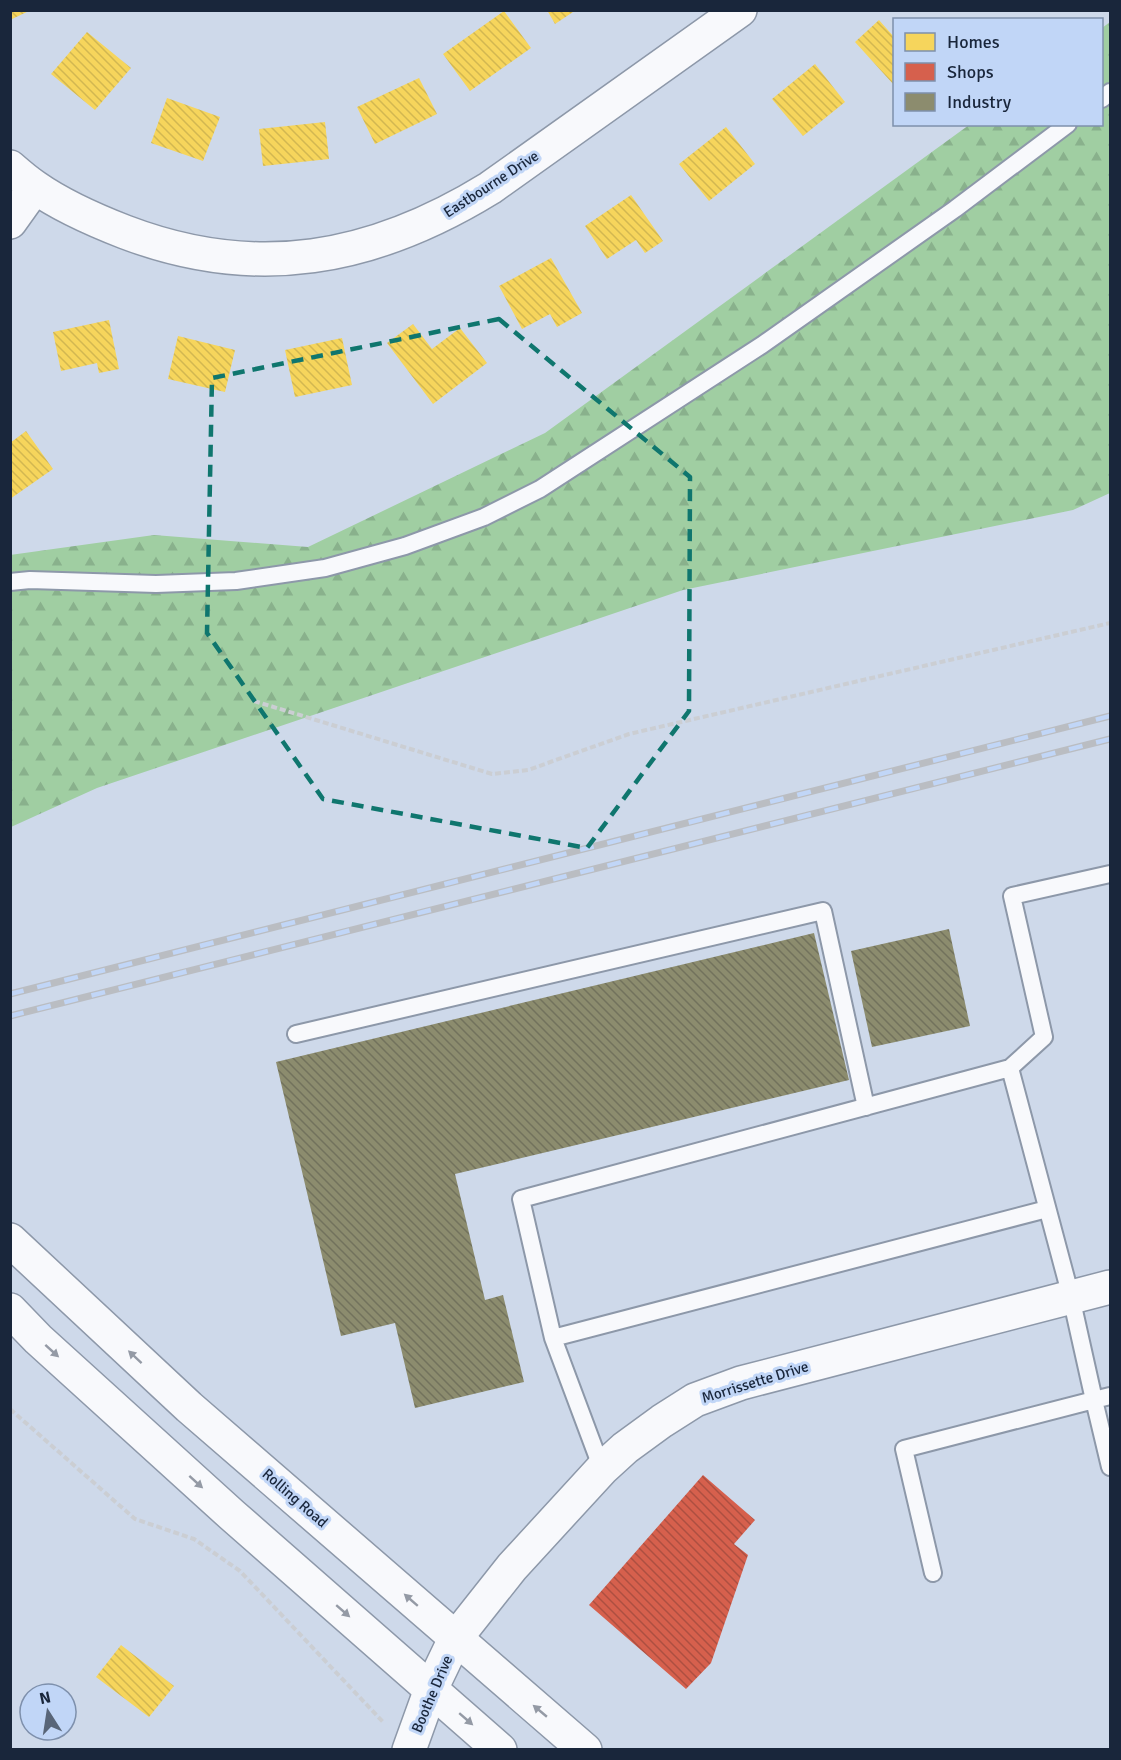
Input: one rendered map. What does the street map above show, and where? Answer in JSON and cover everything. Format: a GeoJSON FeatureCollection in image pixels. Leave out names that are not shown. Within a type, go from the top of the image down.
{"type":"FeatureCollection","features":[{"type":"Feature","properties":{"kind":"street","name":"Eastbourne Drive"},"geometry":{"type":"LineString","coordinates":[[10,167],[35,188],[92,219],[158,244],[194,253],[231,258],[274,259],[322,255],[365,246],[411,231],[455,210],[490,188],[740,10]]}},
{"type":"Feature","properties":{"kind":"street"},"geometry":{"type":"LineString","coordinates":[[10,222],[35,188]]}},
{"type":"Feature","properties":{"kind":"street","name":"Rolling Road"},"geometry":{"type":"LineString","coordinates":[[10,1240],[189,1407],[585,1749]]}},
{"type":"Feature","properties":{"kind":"street","name":"Morrissette Drive"},"geometry":{"type":"LineString","coordinates":[[455,1639],[512,1567],[602,1469],[625,1448],[695,1400],[827,1360],[1110,1287]]}},
{"type":"Feature","properties":{"kind":"street"},"geometry":{"type":"LineString","coordinates":[[10,1310],[38,1339],[206,1491],[500,1749]]}},
{"type":"Feature","properties":{"kind":"street","name":"Boothe Drive"},"geometry":{"type":"LineString","coordinates":[[400,1741],[431,1689],[455,1639]]}},
{"type":"Feature","properties":{"kind":"lane"},"geometry":{"type":"LineString","coordinates":[[10,582],[30,580],[156,584],[247,579],[325,568],[405,546],[484,517],[540,489],[762,345],[954,210],[1065,126]]}},
{"type":"Feature","properties":{"kind":"lane"},"geometry":{"type":"LineString","coordinates":[[602,1469],[553,1338],[521,1199],[1010,1068],[1044,1037],[1012,896],[1110,874]]}},
{"type":"Feature","properties":{"kind":"lane"},"geometry":{"type":"LineString","coordinates":[[296,1034],[823,911],[866,1107]]}},
{"type":"Feature","properties":{"kind":"lane"},"geometry":{"type":"LineString","coordinates":[[1010,1068],[1071,1297],[1110,1467]]}},
{"type":"Feature","properties":{"kind":"lane"},"geometry":{"type":"LineString","coordinates":[[553,1338],[1047,1209]]}},
{"type":"Feature","properties":{"kind":"lane"},"geometry":{"type":"LineString","coordinates":[[933,1573],[904,1449],[1110,1396]]}},
{"type":"Feature","properties":{"kind":"path"},"geometry":{"type":"LineString","coordinates":[[254,701],[492,774],[528,770],[629,734],[1110,623]]}},
{"type":"Feature","properties":{"kind":"path"},"geometry":{"type":"LineString","coordinates":[[10,1409],[135,1519],[194,1539],[240,1571],[400,1741]]}},
{"type":"Feature","properties":{"kind":"highlighted area"},"geometry":{"type":"Polygon","coordinates":[[[499,319],[690,477],[689,711],[587,848],[323,799],[207,633],[212,378],[499,319]]]}},
{"type":"Feature","properties":{"kind":"green space"},"geometry":{"type":"Polygon","coordinates":[[[1110,22],[1110,493],[1073,510],[683,590],[97,788],[11,827],[10,555],[154,535],[308,547],[545,433],[968,126],[1103,126],[1103,27],[1110,22]]]}},
{"type":"Feature","properties":{"kind":"building: Homes"},"geometry":{"type":"Polygon","coordinates":[[[10,10],[31,10],[10,20],[10,10]]]}},
{"type":"Feature","properties":{"kind":"building: Homes"},"geometry":{"type":"Polygon","coordinates":[[[547,10],[576,10],[555,24],[547,10]]]}},
{"type":"Feature","properties":{"kind":"building: Homes"},"geometry":{"type":"Polygon","coordinates":[[[504,11],[531,48],[470,91],[443,54],[504,11]]]}},
{"type":"Feature","properties":{"kind":"building: Homes"},"geometry":{"type":"Polygon","coordinates":[[[879,20],[893,36],[893,84],[855,42],[879,20]]]}},
{"type":"Feature","properties":{"kind":"building: Homes"},"geometry":{"type":"Polygon","coordinates":[[[87,32],[131,68],[95,110],[51,74],[87,32]]]}},
{"type":"Feature","properties":{"kind":"building: Homes"},"geometry":{"type":"Polygon","coordinates":[[[815,64],[845,102],[803,136],[772,99],[815,64]]]}},
{"type":"Feature","properties":{"kind":"building: Homes"},"geometry":{"type":"Polygon","coordinates":[[[419,78],[437,114],[375,144],[357,107],[419,78]]]}},
{"type":"Feature","properties":{"kind":"building: Homes"},"geometry":{"type":"Polygon","coordinates":[[[167,98],[220,117],[203,161],[151,143],[167,98]]]}},
{"type":"Feature","properties":{"kind":"building: Homes"},"geometry":{"type":"Polygon","coordinates":[[[325,122],[329,159],[263,166],[259,129],[325,122]]]}},
{"type":"Feature","properties":{"kind":"building: Homes"},"geometry":{"type":"Polygon","coordinates":[[[726,127],[755,164],[709,201],[679,164],[726,127]]]}},
{"type":"Feature","properties":{"kind":"building: Homes"},"geometry":{"type":"Polygon","coordinates":[[[631,195],[663,241],[645,253],[636,240],[607,259],[585,226],[631,195]]]}},
{"type":"Feature","properties":{"kind":"building: Homes"},"geometry":{"type":"Polygon","coordinates":[[[551,258],[582,313],[557,327],[550,314],[522,329],[499,286],[551,258]]]}},
{"type":"Feature","properties":{"kind":"building: Homes"},"geometry":{"type":"Polygon","coordinates":[[[109,320],[119,369],[99,373],[97,363],[61,371],[53,332],[109,320]]]}},
{"type":"Feature","properties":{"kind":"building: Homes"},"geometry":{"type":"Polygon","coordinates":[[[413,324],[432,349],[460,328],[487,363],[433,404],[387,343],[413,324]]]}},
{"type":"Feature","properties":{"kind":"building: Homes"},"geometry":{"type":"Polygon","coordinates":[[[178,336],[235,350],[225,392],[168,379],[178,336]]]}},
{"type":"Feature","properties":{"kind":"building: Homes"},"geometry":{"type":"Polygon","coordinates":[[[342,338],[352,385],[295,397],[285,350],[342,338]]]}},
{"type":"Feature","properties":{"kind":"building: Homes"},"geometry":{"type":"Polygon","coordinates":[[[26,431],[53,469],[10,499],[10,443],[26,431]]]}},
{"type":"Feature","properties":{"kind":"building: Homes"},"geometry":{"type":"Polygon","coordinates":[[[121,1645],[174,1686],[149,1717],[96,1677],[121,1645]]]}},
{"type":"Feature","properties":{"kind":"building: Shops"},"geometry":{"type":"Polygon","coordinates":[[[703,1475],[755,1520],[734,1544],[748,1555],[711,1663],[686,1689],[589,1605],[703,1475]]]}},
{"type":"Feature","properties":{"kind":"building: Industry"},"geometry":{"type":"Polygon","coordinates":[[[949,929],[970,1026],[872,1047],[851,951],[949,929]]]}},
{"type":"Feature","properties":{"kind":"building: Industry"},"geometry":{"type":"Polygon","coordinates":[[[814,933],[849,1080],[455,1174],[485,1300],[503,1295],[524,1382],[415,1408],[395,1323],[341,1336],[276,1062],[814,933]]]}},
{"type":"Feature","properties":{"kind":"railway"},"geometry":{"type":"LineString","coordinates":[[10,994],[1110,716]]}},
{"type":"Feature","properties":{"kind":"railway"},"geometry":{"type":"LineString","coordinates":[[10,1016],[1110,739]]}}]}
